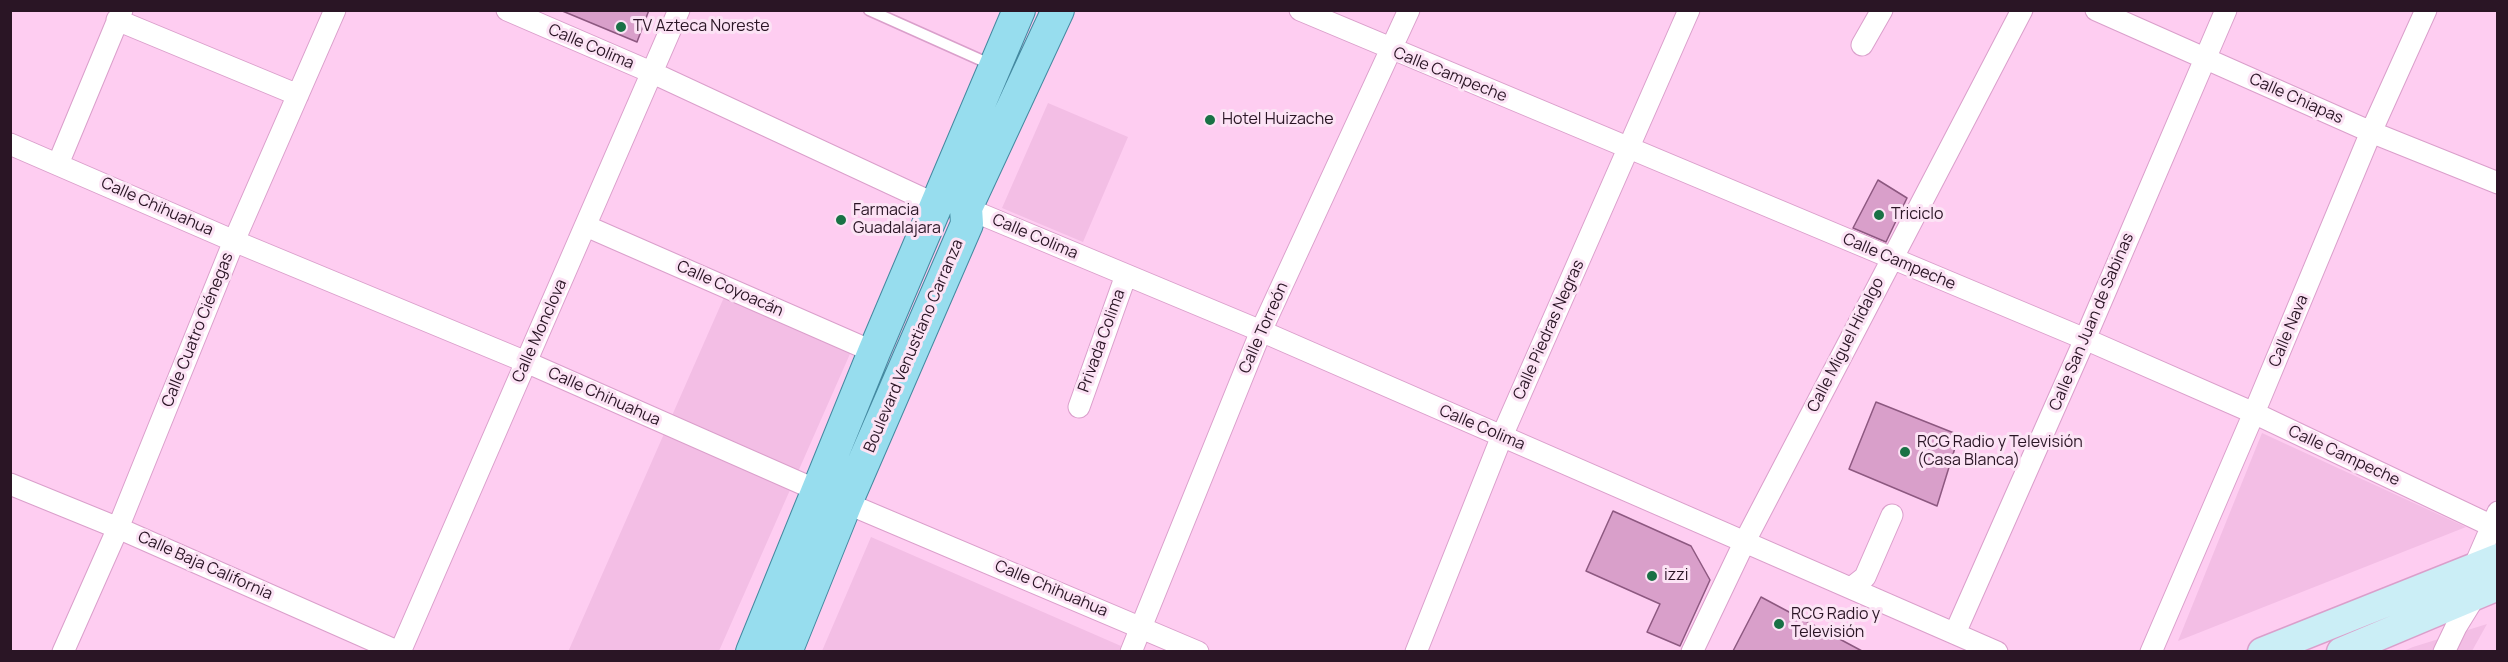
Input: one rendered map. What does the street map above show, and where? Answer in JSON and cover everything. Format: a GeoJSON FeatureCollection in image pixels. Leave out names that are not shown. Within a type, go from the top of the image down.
{"type":"FeatureCollection","features":[{"type":"Feature","properties":{"kind":"main road","name":"Boulevard Venustiano Carranza"},"geometry":{"type":"LineString","coordinates":[[952,206],[995,66],[1019,10]]}},
{"type":"Feature","properties":{"kind":"main road","name":"Boulevard Venustiano Carranza"},"geometry":{"type":"LineString","coordinates":[[752,651],[874,352],[1058,10]]}},
{"type":"Feature","properties":{"kind":"main road","name":"Boulevard Venustiano Carranza"},"geometry":{"type":"LineString","coordinates":[[786,651],[846,503],[967,225],[952,206]]}},
{"type":"Feature","properties":{"kind":"main road"},"geometry":{"type":"LineString","coordinates":[[2262,651],[2490,559]]}},
{"type":"Feature","properties":{"kind":"main road"},"geometry":{"type":"LineString","coordinates":[[2341,651],[2490,559]]}},
{"type":"Feature","properties":{"kind":"street","name":"Calle Cuatro Ciénegas"},"geometry":{"type":"LineString","coordinates":[[63,651],[118,528],[234,241],[335,10]]}},
{"type":"Feature","properties":{"kind":"street","name":"Calle Colima"},"geometry":{"type":"LineString","coordinates":[[507,10],[952,206],[1261,331],[1996,651]]}},
{"type":"Feature","properties":{"kind":"street","name":"Calle Monclova"},"geometry":{"type":"LineString","coordinates":[[400,651],[679,10]]}},
{"type":"Feature","properties":{"kind":"street","name":"Calle Campeche"},"geometry":{"type":"LineString","coordinates":[[1300,10],[1392,51],[2085,339],[2254,413],[2490,559]]}},
{"type":"Feature","properties":{"kind":"street","name":"Calle Torreón"},"geometry":{"type":"LineString","coordinates":[[1131,651],[1261,331],[1409,10]]}},
{"type":"Feature","properties":{"kind":"street","name":"Calle Piedras Negras"},"geometry":{"type":"LineString","coordinates":[[1416,651],[1502,436],[1689,10]]}},
{"type":"Feature","properties":{"kind":"street"},"geometry":{"type":"LineString","coordinates":[[1862,45],[1882,10]]}},
{"type":"Feature","properties":{"kind":"street","name":"Calle Miguel Hidalgo"},"geometry":{"type":"LineString","coordinates":[[1692,651],[1745,541],[2022,10]]}},
{"type":"Feature","properties":{"kind":"street","name":"Calle Chiapas"},"geometry":{"type":"LineString","coordinates":[[2096,10],[2371,132],[2498,183]]}},
{"type":"Feature","properties":{"kind":"street","name":"Calle San Juan de Sabinas"},"geometry":{"type":"LineString","coordinates":[[1955,633],[2085,339],[2226,10]]}},
{"type":"Feature","properties":{"kind":"street","name":"Calle Nava"},"geometry":{"type":"LineString","coordinates":[[2151,651],[2254,413],[2371,132],[2426,10]]}},
{"type":"Feature","properties":{"kind":"street"},"geometry":{"type":"LineString","coordinates":[[58,164],[119,15],[298,95]]}},
{"type":"Feature","properties":{"kind":"street","name":"Calle Chihuahua"},"geometry":{"type":"LineString","coordinates":[[10,144],[234,241],[526,362],[846,503],[1198,651]]}},
{"type":"Feature","properties":{"kind":"street","name":"Calle Coyoacán"},"geometry":{"type":"LineString","coordinates":[[586,226],[874,352]]}},
{"type":"Feature","properties":{"kind":"street","name":"Privada Colima"},"geometry":{"type":"LineString","coordinates":[[1078,407],[1126,275]]}},
{"type":"Feature","properties":{"kind":"street","name":"Calle Baja California"},"geometry":{"type":"LineString","coordinates":[[10,484],[118,528],[400,651]]}},
{"type":"Feature","properties":{"kind":"street"},"geometry":{"type":"LineString","coordinates":[[1851,588],[1865,577],[1892,515]]}},
{"type":"Feature","properties":{"kind":"street"},"geometry":{"type":"LineString","coordinates":[[2444,651],[2490,559]]}},
{"type":"Feature","properties":{"kind":"lane"},"geometry":{"type":"LineString","coordinates":[[869,10],[995,66]]}},
{"type":"Feature","properties":{"kind":"shaded area"},"geometry":{"type":"Polygon","coordinates":[[[1048,103],[1128,137],[1083,242],[1002,208],[1048,103]]]}},
{"type":"Feature","properties":{"kind":"shaded area"},"geometry":{"type":"Polygon","coordinates":[[[729,286],[857,338],[719,651],[568,652],[729,286]]]}},
{"type":"Feature","properties":{"kind":"shaded area"},"geometry":{"type":"Polygon","coordinates":[[[2262,433],[2466,527],[2178,641],[2262,433]]]}},
{"type":"Feature","properties":{"kind":"shaded area"},"geometry":{"type":"Polygon","coordinates":[[[871,537],[1121,646],[1119,651],[822,651],[871,537]]]}},
{"type":"Feature","properties":{"kind":"shaded area"},"geometry":{"type":"Polygon","coordinates":[[[2487,624],[2472,651],[2401,652],[2413,647],[2487,624]]]}},
{"type":"Feature","properties":{"kind":"building","name":"TV Azteca Noreste"},"geometry":{"type":"Polygon","coordinates":[[[560,10],[649,10],[637,42],[560,10]]]}},
{"type":"Feature","properties":{"kind":"building","name":"Triciclo"},"geometry":{"type":"Polygon","coordinates":[[[1878,180],[1907,198],[1886,242],[1853,228],[1878,180]]]}},
{"type":"Feature","properties":{"kind":"building","name":"RCG Radio y Televisión (Casa Blanca)"},"geometry":{"type":"Polygon","coordinates":[[[1876,402],[1959,435],[1937,506],[1849,469],[1876,402]]]}},
{"type":"Feature","properties":{"kind":"building","name":"izzi"},"geometry":{"type":"Polygon","coordinates":[[[1613,511],[1691,546],[1710,580],[1680,646],[1647,632],[1660,604],[1586,571],[1613,511]]]}},
{"type":"Feature","properties":{"kind":"building","name":"RCG Radio y Televisión"},"geometry":{"type":"Polygon","coordinates":[[[1761,597],[1862,651],[1733,651],[1761,597]]]}},
{"type":"Feature","properties":{"kind":"place","name":"TV Azteca Noreste"},"geometry":{"type":"Point","coordinates":[621,27]}},
{"type":"Feature","properties":{"kind":"place","name":"Hotel Huizache"},"geometry":{"type":"Point","coordinates":[1210,120]}},
{"type":"Feature","properties":{"kind":"place","name":"Triciclo"},"geometry":{"type":"Point","coordinates":[1879,215]}},
{"type":"Feature","properties":{"kind":"place","name":"Farmacia Guadalajara"},"geometry":{"type":"Point","coordinates":[841,220]}},
{"type":"Feature","properties":{"kind":"place","name":"RCG Radio y Televisión (Casa Blanca)"},"geometry":{"type":"Point","coordinates":[1905,452]}},
{"type":"Feature","properties":{"kind":"place","name":"izzi"},"geometry":{"type":"Point","coordinates":[1652,576]}},
{"type":"Feature","properties":{"kind":"place","name":"RCG Radio y Televisión"},"geometry":{"type":"Point","coordinates":[1779,624]}}]}
